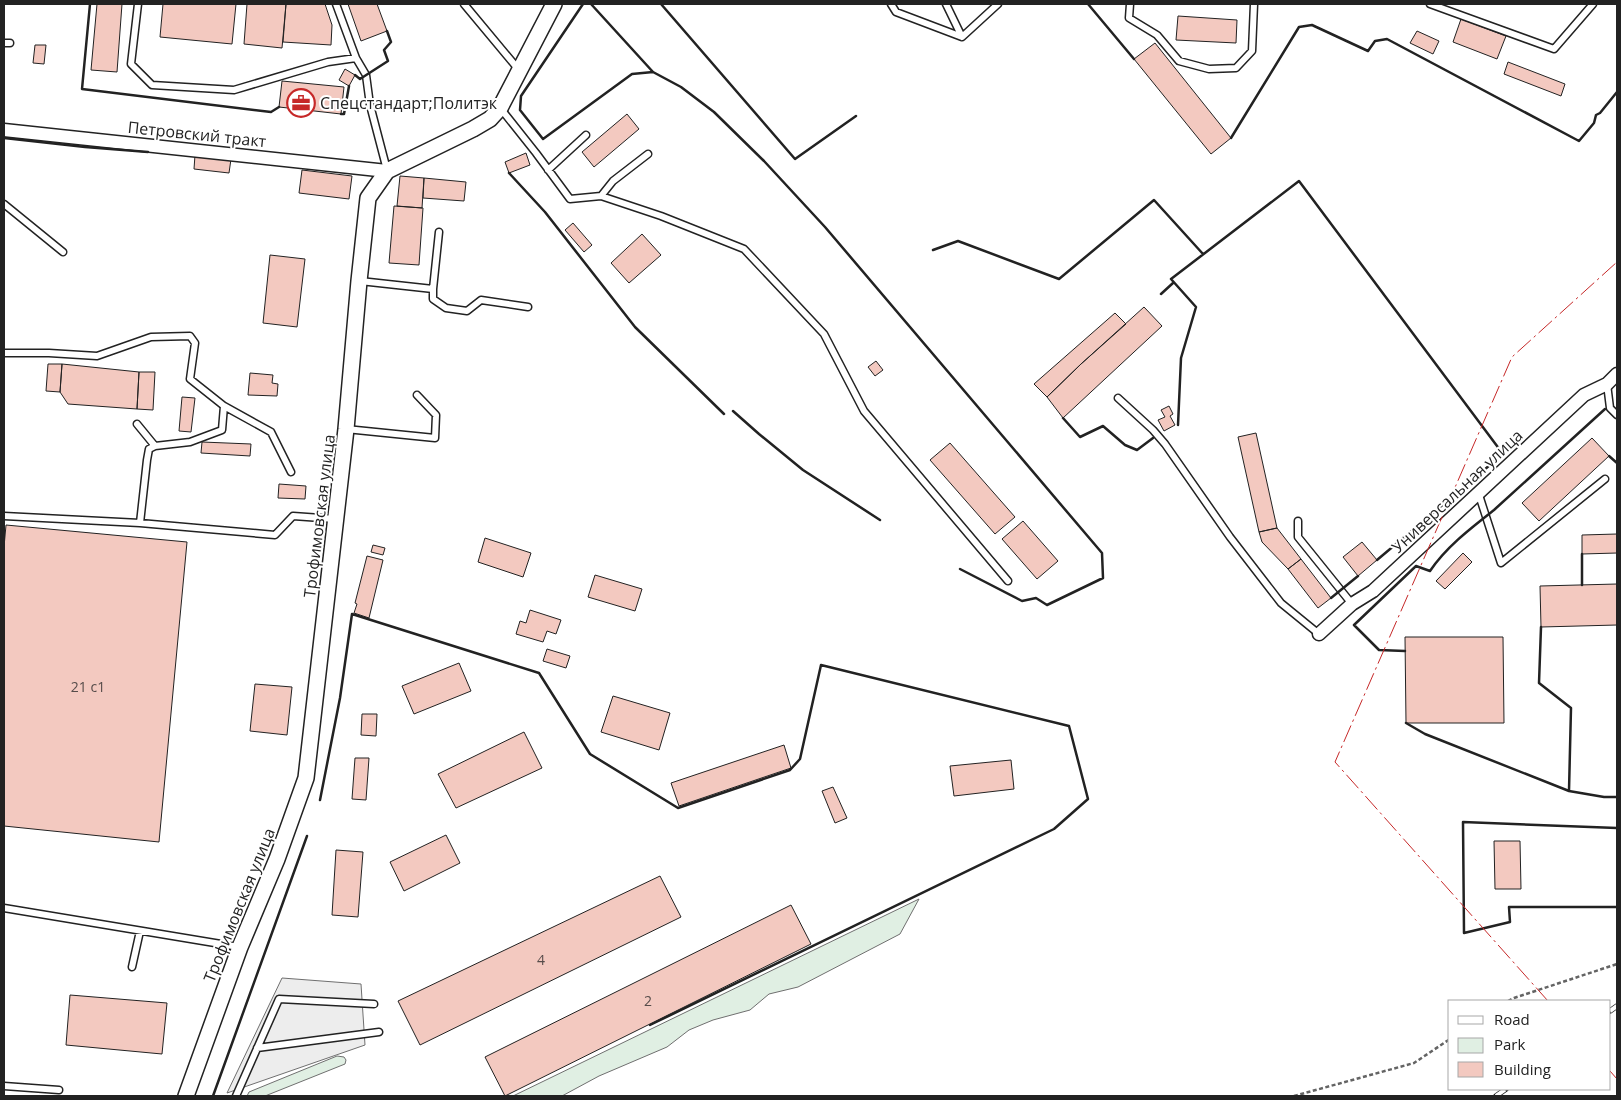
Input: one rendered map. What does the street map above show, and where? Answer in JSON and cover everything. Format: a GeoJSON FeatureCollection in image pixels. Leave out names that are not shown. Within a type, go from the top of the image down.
{"type":"FeatureCollection","features":[{"type":"Feature","properties":{"kind":"street","name":"Трофимовская улица"},"geometry":{"type":"LineString","coordinates":[[186,1096],[240,947],[277,859],[306,778],[346,429],[368,198],[387,171],[490,119],[500,108],[554,4]]}},
{"type":"Feature","properties":{"kind":"street","name":"Петровский тракт"},"geometry":{"type":"LineString","coordinates":[[4,130],[387,171]]}},
{"type":"Feature","properties":{"kind":"street","name":"Универсальная улица"},"geometry":{"type":"LineString","coordinates":[[1319,634],[1352,604],[1373,592],[1584,395],[1607,384],[1617,374]]}},
{"type":"Feature","properties":{"kind":"lane"},"geometry":{"type":"LineString","coordinates":[[138,4],[131,64],[152,85],[234,90],[328,62],[356,58]]}},
{"type":"Feature","properties":{"kind":"lane"},"geometry":{"type":"LineString","coordinates":[[336,4],[356,58],[366,76],[370,105],[387,171]]}},
{"type":"Feature","properties":{"kind":"lane"},"geometry":{"type":"LineString","coordinates":[[464,4],[519,71]]}},
{"type":"Feature","properties":{"kind":"lane"},"geometry":{"type":"LineString","coordinates":[[891,4],[896,12],[962,38]]}},
{"type":"Feature","properties":{"kind":"lane"},"geometry":{"type":"LineString","coordinates":[[946,4],[962,38]]}},
{"type":"Feature","properties":{"kind":"lane"},"geometry":{"type":"LineString","coordinates":[[962,38],[998,4]]}},
{"type":"Feature","properties":{"kind":"lane"},"geometry":{"type":"LineString","coordinates":[[1130,4],[1130,18],[1157,35],[1179,61],[1209,69],[1236,68],[1252,51],[1254,4]]}},
{"type":"Feature","properties":{"kind":"lane"},"geometry":{"type":"LineString","coordinates":[[1430,4],[1554,49],[1593,4]]}},
{"type":"Feature","properties":{"kind":"lane"},"geometry":{"type":"LineString","coordinates":[[500,108],[570,199],[601,196],[661,216],[744,249],[824,334],[864,411],[1008,582]]}},
{"type":"Feature","properties":{"kind":"lane"},"geometry":{"type":"LineString","coordinates":[[548,170],[586,135]]}},
{"type":"Feature","properties":{"kind":"lane"},"geometry":{"type":"LineString","coordinates":[[601,196],[613,181],[648,154]]}},
{"type":"Feature","properties":{"kind":"lane"},"geometry":{"type":"LineString","coordinates":[[4,204],[63,252]]}},
{"type":"Feature","properties":{"kind":"lane"},"geometry":{"type":"LineString","coordinates":[[439,232],[433,299],[446,308],[467,311],[481,300],[528,307]]}},
{"type":"Feature","properties":{"kind":"lane"},"geometry":{"type":"LineString","coordinates":[[359,281],[433,290]]}},
{"type":"Feature","properties":{"kind":"lane"},"geometry":{"type":"LineString","coordinates":[[4,353],[97,356],[151,337],[190,336],[196,343],[190,379],[224,406],[271,432],[291,472]]}},
{"type":"Feature","properties":{"kind":"lane"},"geometry":{"type":"LineString","coordinates":[[1607,384],[1610,408],[1617,415]]}},
{"type":"Feature","properties":{"kind":"lane"},"geometry":{"type":"LineString","coordinates":[[346,429],[435,438],[436,415],[417,395]]}},
{"type":"Feature","properties":{"kind":"lane"},"geometry":{"type":"LineString","coordinates":[[1118,398],[1153,430],[1165,444],[1230,536],[1281,603],[1319,634]]}},
{"type":"Feature","properties":{"kind":"lane"},"geometry":{"type":"LineString","coordinates":[[140,523],[149,449],[155,446],[190,442],[222,430],[224,406]]}},
{"type":"Feature","properties":{"kind":"lane"},"geometry":{"type":"LineString","coordinates":[[138,424],[155,446]]}},
{"type":"Feature","properties":{"kind":"lane"},"geometry":{"type":"LineString","coordinates":[[1479,495],[1501,564],[1605,479]]}},
{"type":"Feature","properties":{"kind":"lane"},"geometry":{"type":"LineString","coordinates":[[4,516],[140,523],[275,535],[293,516],[336,518]]}},
{"type":"Feature","properties":{"kind":"lane"},"geometry":{"type":"LineString","coordinates":[[1298,521],[1298,537],[1352,604]]}},
{"type":"Feature","properties":{"kind":"lane"},"geometry":{"type":"LineString","coordinates":[[4,908],[240,947]]}},
{"type":"Feature","properties":{"kind":"lane"},"geometry":{"type":"LineString","coordinates":[[132,967],[140,931]]}},
{"type":"Feature","properties":{"kind":"lane"},"geometry":{"type":"LineString","coordinates":[[236,1096],[279,999],[374,1004]]}},
{"type":"Feature","properties":{"kind":"lane"},"geometry":{"type":"LineString","coordinates":[[257,1048],[379,1032]]}},
{"type":"Feature","properties":{"kind":"lane"},"geometry":{"type":"LineString","coordinates":[[4,1086],[59,1090]]}},
{"type":"Feature","properties":{"kind":"path"},"geometry":{"type":"LineString","coordinates":[[1510,1000],[1617,964]]}},
{"type":"Feature","properties":{"kind":"path"},"geometry":{"type":"LineString","coordinates":[[1294,1096],[1414,1063],[1448,1041]]}},
{"type":"Feature","properties":{"kind":"green space"},"geometry":{"type":"Polygon","coordinates":[[[919,899],[900,934],[798,987],[769,994],[750,1010],[713,1020],[689,1030],[667,1047],[599,1076],[562,1096],[513,1096],[919,899]]]}},
{"type":"Feature","properties":{"kind":"green space"},"geometry":{"type":"Polygon","coordinates":[[[337,1056],[344,1057],[346,1060],[345,1064],[265,1096],[247,1096],[249,1092],[337,1056]]]}},
{"type":"Feature","properties":{"kind":"shaded area"},"geometry":{"type":"Polygon","coordinates":[[[282,978],[361,984],[365,1045],[227,1093],[282,978]]]}},
{"type":"Feature","properties":{"kind":"building"},"geometry":{"type":"Polygon","coordinates":[[[97,4],[122,4],[117,72],[91,70],[97,4]]]}},
{"type":"Feature","properties":{"kind":"building"},"geometry":{"type":"Polygon","coordinates":[[[163,4],[236,4],[232,44],[160,37],[163,4]]]}},
{"type":"Feature","properties":{"kind":"building"},"geometry":{"type":"Polygon","coordinates":[[[247,4],[286,4],[282,48],[244,44],[247,4]]]}},
{"type":"Feature","properties":{"kind":"building"},"geometry":{"type":"Polygon","coordinates":[[[286,4],[325,4],[332,25],[331,45],[283,42],[286,4]]]}},
{"type":"Feature","properties":{"kind":"building"},"geometry":{"type":"Polygon","coordinates":[[[348,4],[377,4],[387,31],[361,41],[348,4]]]}},
{"type":"Feature","properties":{"kind":"building"},"geometry":{"type":"Polygon","coordinates":[[[1178,16],[1237,20],[1236,43],[1176,40],[1178,16]]]}},
{"type":"Feature","properties":{"kind":"building"},"geometry":{"type":"Polygon","coordinates":[[[1461,19],[1506,36],[1497,59],[1453,42],[1461,19]]]}},
{"type":"Feature","properties":{"kind":"building"},"geometry":{"type":"Polygon","coordinates":[[[1417,31],[1439,41],[1433,54],[1410,43],[1417,31]]]}},
{"type":"Feature","properties":{"kind":"building"},"geometry":{"type":"Polygon","coordinates":[[[1155,43],[1231,138],[1211,154],[1134,59],[1155,43]]]}},
{"type":"Feature","properties":{"kind":"building"},"geometry":{"type":"Polygon","coordinates":[[[35,45],[46,45],[44,64],[33,63],[35,45]]]}},
{"type":"Feature","properties":{"kind":"building"},"geometry":{"type":"Polygon","coordinates":[[[1508,62],[1565,84],[1561,96],[1504,74],[1508,62]]]}},
{"type":"Feature","properties":{"kind":"building"},"geometry":{"type":"Polygon","coordinates":[[[345,69],[355,75],[349,86],[339,80],[345,69]]]}},
{"type":"Feature","properties":{"kind":"building"},"geometry":{"type":"Polygon","coordinates":[[[282,81],[344,87],[341,114],[279,107],[282,81]]]}},
{"type":"Feature","properties":{"kind":"building"},"geometry":{"type":"Polygon","coordinates":[[[627,114],[639,129],[594,167],[582,152],[627,114]]]}},
{"type":"Feature","properties":{"kind":"building"},"geometry":{"type":"Polygon","coordinates":[[[526,153],[530,165],[509,173],[505,162],[526,153]]]}},
{"type":"Feature","properties":{"kind":"building"},"geometry":{"type":"Polygon","coordinates":[[[195,155],[231,159],[229,173],[194,169],[195,155]]]}},
{"type":"Feature","properties":{"kind":"building"},"geometry":{"type":"Polygon","coordinates":[[[302,170],[352,176],[349,199],[299,193],[302,170]]]}},
{"type":"Feature","properties":{"kind":"building"},"geometry":{"type":"Polygon","coordinates":[[[400,176],[424,178],[422,208],[397,206],[400,176]]]}},
{"type":"Feature","properties":{"kind":"building"},"geometry":{"type":"Polygon","coordinates":[[[424,178],[466,182],[464,201],[423,198],[424,178]]]}},
{"type":"Feature","properties":{"kind":"building"},"geometry":{"type":"Polygon","coordinates":[[[394,206],[423,208],[419,265],[389,263],[394,206]]]}},
{"type":"Feature","properties":{"kind":"building"},"geometry":{"type":"Polygon","coordinates":[[[573,223],[592,245],[584,252],[565,230],[573,223]]]}},
{"type":"Feature","properties":{"kind":"building"},"geometry":{"type":"Polygon","coordinates":[[[642,234],[661,255],[629,283],[611,263],[642,234]]]}},
{"type":"Feature","properties":{"kind":"building"},"geometry":{"type":"Polygon","coordinates":[[[270,255],[305,259],[297,327],[263,323],[270,255]]]}},
{"type":"Feature","properties":{"kind":"building"},"geometry":{"type":"Polygon","coordinates":[[[1144,307],[1162,326],[1063,418],[1047,397],[1144,307]]]}},
{"type":"Feature","properties":{"kind":"building"},"geometry":{"type":"Polygon","coordinates":[[[1115,313],[1126,324],[1047,397],[1034,384],[1115,313]]]}},
{"type":"Feature","properties":{"kind":"building"},"geometry":{"type":"Polygon","coordinates":[[[876,361],[883,370],[875,376],[868,367],[876,361]]]}},
{"type":"Feature","properties":{"kind":"building"},"geometry":{"type":"Polygon","coordinates":[[[48,364],[62,364],[60,392],[46,391],[48,364]]]}},
{"type":"Feature","properties":{"kind":"building"},"geometry":{"type":"Polygon","coordinates":[[[62,364],[139,372],[137,409],[68,404],[60,392],[62,364]]]}},
{"type":"Feature","properties":{"kind":"building"},"geometry":{"type":"Polygon","coordinates":[[[139,372],[155,372],[153,410],[137,409],[139,372]]]}},
{"type":"Feature","properties":{"kind":"building"},"geometry":{"type":"Polygon","coordinates":[[[250,373],[273,375],[272,383],[278,384],[277,396],[248,395],[250,373]]]}},
{"type":"Feature","properties":{"kind":"building"},"geometry":{"type":"Polygon","coordinates":[[[182,397],[195,398],[191,432],[179,431],[182,397]]]}},
{"type":"Feature","properties":{"kind":"building"},"geometry":{"type":"Polygon","coordinates":[[[1169,406],[1173,414],[1170,416],[1175,425],[1164,431],[1158,420],[1165,417],[1161,410],[1169,406]]]}},
{"type":"Feature","properties":{"kind":"building"},"geometry":{"type":"Polygon","coordinates":[[[1256,433],[1277,528],[1259,532],[1238,437],[1256,433]]]}},
{"type":"Feature","properties":{"kind":"building"},"geometry":{"type":"Polygon","coordinates":[[[1592,438],[1609,456],[1539,521],[1522,503],[1592,438]]]}},
{"type":"Feature","properties":{"kind":"building"},"geometry":{"type":"Polygon","coordinates":[[[202,442],[251,444],[250,456],[201,453],[202,442]]]}},
{"type":"Feature","properties":{"kind":"building"},"geometry":{"type":"Polygon","coordinates":[[[950,443],[1015,517],[995,534],[930,460],[950,443]]]}},
{"type":"Feature","properties":{"kind":"building"},"geometry":{"type":"Polygon","coordinates":[[[279,484],[306,486],[305,499],[278,498],[279,484]]]}},
{"type":"Feature","properties":{"kind":"building"},"geometry":{"type":"Polygon","coordinates":[[[1023,521],[1058,561],[1037,579],[1002,539],[1023,521]]]}},
{"type":"Feature","properties":{"kind":"building"},"geometry":{"type":"Polygon","coordinates":[[[6,525],[187,542],[159,842],[4,826],[4,547],[6,525]]]}},
{"type":"Feature","properties":{"kind":"building"},"geometry":{"type":"Polygon","coordinates":[[[1277,528],[1301,559],[1288,569],[1262,542],[1259,532],[1277,528]]]}},
{"type":"Feature","properties":{"kind":"building"},"geometry":{"type":"Polygon","coordinates":[[[1617,534],[1617,553],[1582,554],[1582,535],[1617,534]]]}},
{"type":"Feature","properties":{"kind":"building"},"geometry":{"type":"Polygon","coordinates":[[[485,538],[531,553],[523,577],[478,562],[485,538]]]}},
{"type":"Feature","properties":{"kind":"building"},"geometry":{"type":"Polygon","coordinates":[[[1362,542],[1377,560],[1358,576],[1343,557],[1362,542]]]}},
{"type":"Feature","properties":{"kind":"building"},"geometry":{"type":"Polygon","coordinates":[[[373,545],[385,548],[383,555],[371,552],[373,545]]]}},
{"type":"Feature","properties":{"kind":"building"},"geometry":{"type":"Polygon","coordinates":[[[1463,553],[1472,562],[1445,589],[1436,581],[1463,553]]]}},
{"type":"Feature","properties":{"kind":"building"},"geometry":{"type":"Polygon","coordinates":[[[367,556],[383,560],[369,618],[354,613],[367,556]]]}},
{"type":"Feature","properties":{"kind":"building"},"geometry":{"type":"Polygon","coordinates":[[[1301,559],[1331,598],[1318,608],[1288,569],[1301,559]]]}},
{"type":"Feature","properties":{"kind":"building"},"geometry":{"type":"Polygon","coordinates":[[[595,575],[642,589],[635,611],[588,597],[595,575]]]}},
{"type":"Feature","properties":{"kind":"building"},"geometry":{"type":"Polygon","coordinates":[[[1617,584],[1617,625],[1541,627],[1540,586],[1617,584]]]}},
{"type":"Feature","properties":{"kind":"building"},"geometry":{"type":"Polygon","coordinates":[[[530,610],[561,620],[556,634],[547,631],[543,642],[516,634],[520,621],[526,623],[530,610]]]}},
{"type":"Feature","properties":{"kind":"building"},"geometry":{"type":"Polygon","coordinates":[[[1405,637],[1503,637],[1504,723],[1406,723],[1405,637]]]}},
{"type":"Feature","properties":{"kind":"building"},"geometry":{"type":"Polygon","coordinates":[[[547,649],[570,656],[566,668],[543,661],[547,649]]]}},
{"type":"Feature","properties":{"kind":"building"},"geometry":{"type":"Polygon","coordinates":[[[459,663],[471,691],[414,714],[402,686],[459,663]]]}},
{"type":"Feature","properties":{"kind":"building"},"geometry":{"type":"Polygon","coordinates":[[[255,684],[292,687],[287,735],[250,731],[255,684]]]}},
{"type":"Feature","properties":{"kind":"building"},"geometry":{"type":"Polygon","coordinates":[[[613,696],[670,713],[659,750],[601,732],[613,696]]]}},
{"type":"Feature","properties":{"kind":"building"},"geometry":{"type":"Polygon","coordinates":[[[362,714],[377,714],[376,736],[361,735],[362,714]]]}},
{"type":"Feature","properties":{"kind":"building"},"geometry":{"type":"Polygon","coordinates":[[[524,732],[542,768],[456,808],[438,774],[524,732]]]}},
{"type":"Feature","properties":{"kind":"building"},"geometry":{"type":"Polygon","coordinates":[[[784,745],[791,768],[679,806],[671,783],[784,745]]]}},
{"type":"Feature","properties":{"kind":"building"},"geometry":{"type":"Polygon","coordinates":[[[355,758],[369,758],[366,800],[352,799],[355,758]]]}},
{"type":"Feature","properties":{"kind":"building"},"geometry":{"type":"Polygon","coordinates":[[[1011,760],[1014,789],[954,796],[950,766],[1011,760]]]}},
{"type":"Feature","properties":{"kind":"building"},"geometry":{"type":"Polygon","coordinates":[[[833,787],[847,818],[835,823],[822,791],[833,787]]]}},
{"type":"Feature","properties":{"kind":"building"},"geometry":{"type":"Polygon","coordinates":[[[446,835],[460,863],[404,891],[390,862],[446,835]]]}},
{"type":"Feature","properties":{"kind":"building"},"geometry":{"type":"Polygon","coordinates":[[[1494,841],[1520,841],[1521,889],[1495,889],[1494,841]]]}},
{"type":"Feature","properties":{"kind":"building"},"geometry":{"type":"Polygon","coordinates":[[[336,850],[363,852],[358,917],[332,915],[336,850]]]}},
{"type":"Feature","properties":{"kind":"building"},"geometry":{"type":"Polygon","coordinates":[[[660,876],[681,917],[420,1045],[398,1001],[660,876]]]}},
{"type":"Feature","properties":{"kind":"building"},"geometry":{"type":"Polygon","coordinates":[[[791,905],[811,944],[505,1096],[485,1057],[791,905]]]}},
{"type":"Feature","properties":{"kind":"building"},"geometry":{"type":"Polygon","coordinates":[[[70,995],[167,1003],[162,1054],[66,1045],[70,995]]]}},
{"type":"Feature","properties":{"kind":"railway"},"geometry":{"type":"LineString","coordinates":[[1611,1010],[1617,1006]]}},
{"type":"Feature","properties":{"kind":"railway"},"geometry":{"type":"LineString","coordinates":[[1496,1096],[1505,1090]]}},
{"type":"Feature","properties":{"kind":"wall"},"geometry":{"type":"LineString","coordinates":[[90,4],[82,89],[271,112],[279,107]]}},
{"type":"Feature","properties":{"kind":"wall"},"geometry":{"type":"LineString","coordinates":[[583,4],[521,96],[520,110],[543,139],[632,74],[653,72]]}},
{"type":"Feature","properties":{"kind":"wall"},"geometry":{"type":"LineString","coordinates":[[591,4],[653,72],[681,87],[714,112],[764,161],[825,227],[1102,553],[1103,578],[1047,605],[1036,598],[1022,601],[960,569]]}},
{"type":"Feature","properties":{"kind":"wall"},"geometry":{"type":"LineString","coordinates":[[661,4],[795,159],[856,116]]}},
{"type":"Feature","properties":{"kind":"wall"},"geometry":{"type":"LineString","coordinates":[[1088,4],[1134,59]]}},
{"type":"Feature","properties":{"kind":"wall"},"geometry":{"type":"LineString","coordinates":[[1231,138],[1299,27],[1312,25],[1368,51],[1375,41],[1387,39],[1579,141],[1594,123],[1596,115],[1600,113],[1617,92]]}},
{"type":"Feature","properties":{"kind":"wall"},"geometry":{"type":"LineString","coordinates":[[355,75],[360,79],[388,61],[384,50],[391,42],[387,31]]}},
{"type":"Feature","properties":{"kind":"wall"},"geometry":{"type":"LineString","coordinates":[[341,114],[344,114],[349,86]]}},
{"type":"Feature","properties":{"kind":"wall"},"geometry":{"type":"LineString","coordinates":[[4,138],[148,152]]}},
{"type":"Feature","properties":{"kind":"wall"},"geometry":{"type":"LineString","coordinates":[[509,173],[545,212],[635,327],[724,414]]}},
{"type":"Feature","properties":{"kind":"wall"},"geometry":{"type":"LineString","coordinates":[[1178,425],[1181,358],[1196,307],[1171,279],[1299,181],[1503,454],[1377,560]]}},
{"type":"Feature","properties":{"kind":"wall"},"geometry":{"type":"LineString","coordinates":[[933,250],[958,241],[1059,279],[1154,200],[1203,254]]}},
{"type":"Feature","properties":{"kind":"wall"},"geometry":{"type":"LineString","coordinates":[[1161,294],[1173,283]]}},
{"type":"Feature","properties":{"kind":"wall"},"geometry":{"type":"LineString","coordinates":[[1405,651],[1379,650],[1354,625],[1416,566],[1430,571],[1459,538],[1494,510],[1605,409]]}},
{"type":"Feature","properties":{"kind":"wall"},"geometry":{"type":"LineString","coordinates":[[733,411],[803,470],[880,520]]}},
{"type":"Feature","properties":{"kind":"wall"},"geometry":{"type":"LineString","coordinates":[[1063,418],[1080,437],[1103,426],[1125,445],[1137,450],[1153,438]]}},
{"type":"Feature","properties":{"kind":"wall"},"geometry":{"type":"LineString","coordinates":[[1609,456],[1617,463]]}},
{"type":"Feature","properties":{"kind":"wall"},"geometry":{"type":"LineString","coordinates":[[1582,554],[1582,585]]}},
{"type":"Feature","properties":{"kind":"wall"},"geometry":{"type":"LineString","coordinates":[[1331,598],[1358,576]]}},
{"type":"Feature","properties":{"kind":"wall"},"geometry":{"type":"LineString","coordinates":[[320,800],[340,698],[352,614],[539,673],[590,754],[678,808],[790,770],[800,759],[821,665],[1069,726],[1088,799],[1054,829],[650,1025]]}},
{"type":"Feature","properties":{"kind":"wall"},"geometry":{"type":"LineString","coordinates":[[1541,627],[1539,683],[1571,708],[1569,791]]}},
{"type":"Feature","properties":{"kind":"wall"},"geometry":{"type":"LineString","coordinates":[[1406,723],[1425,734],[1569,791],[1604,797],[1617,797]]}},
{"type":"Feature","properties":{"kind":"wall"},"geometry":{"type":"LineString","coordinates":[[1617,828],[1463,822],[1464,933],[1510,922],[1509,907],[1617,907]]}},
{"type":"Feature","properties":{"kind":"wall"},"geometry":{"type":"LineString","coordinates":[[213,1096],[307,836]]}},
{"type":"Feature","properties":{"kind":"power"},"geometry":{"type":"LineString","coordinates":[[1547,1000],[1335,762],[1512,357],[1617,262]]}},
{"type":"Feature","properties":{"kind":"power"},"geometry":{"type":"LineString","coordinates":[[1611,1072],[1617,1079]]}},
{"type":"Feature","properties":{"kind":"place","name":"Спецстандарт;Политэк"},"geometry":{"type":"Point","coordinates":[301,103]}}]}
